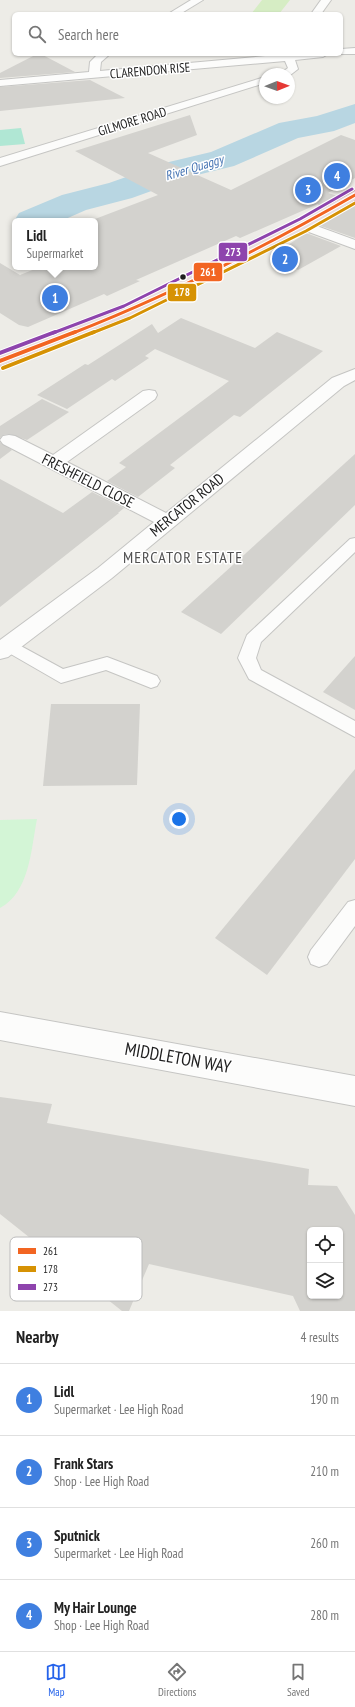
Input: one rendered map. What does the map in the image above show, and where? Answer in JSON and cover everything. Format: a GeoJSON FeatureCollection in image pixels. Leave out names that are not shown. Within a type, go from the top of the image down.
{"type":"FeatureCollection","features":[{"type":"Feature","properties":{"kind":"highway"},"geometry":{"type":"LineString","coordinates":[[0,361],[127,312],[302,225],[355,196]]}},
{"type":"Feature","properties":{"kind":"street"},"geometry":{"type":"LineString","coordinates":[[177,12],[198,0]]}},
{"type":"Feature","properties":{"kind":"street"},"geometry":{"type":"LineString","coordinates":[[317,12],[326,0]]}},
{"type":"Feature","properties":{"kind":"street"},"geometry":{"type":"LineString","coordinates":[[343,52],[355,51]]}},
{"type":"Feature","properties":{"kind":"street"},"geometry":{"type":"LineString","coordinates":[[96,75],[93,68],[95,63],[104,56]]}},
{"type":"Feature","properties":{"kind":"street","name":"CLARENDON RISE"},"geometry":{"type":"LineString","coordinates":[[0,83],[300,56]]}},
{"type":"Feature","properties":{"kind":"street"},"geometry":{"type":"LineString","coordinates":[[288,57],[293,65],[293,68]]}},
{"type":"Feature","properties":{"kind":"street","name":"GILMORE ROAD"},"geometry":{"type":"LineString","coordinates":[[0,162],[259,82]]}},
{"type":"Feature","properties":{"kind":"street"},"geometry":{"type":"LineString","coordinates":[[302,225],[355,245]]}},
{"type":"Feature","properties":{"kind":"street","name":"MERCATOR ROAD"},"geometry":{"type":"LineString","coordinates":[[4,648],[105,573],[338,382],[355,374]]}},
{"type":"Feature","properties":{"kind":"street"},"geometry":{"type":"LineString","coordinates":[[54,463],[149,395]]}},
{"type":"Feature","properties":{"kind":"street","name":"FRESHFIELD CLOSE"},"geometry":{"type":"LineString","coordinates":[[9,440],[167,521]]}},
{"type":"Feature","properties":{"kind":"street","name":"MIDDLETON WAY"},"geometry":{"type":"LineString","coordinates":[[0,1026],[355,1091]]}},
{"type":"Feature","properties":{"kind":"lane"},"geometry":{"type":"LineString","coordinates":[[355,543],[253,640],[247,658],[255,674],[355,730]]}},
{"type":"Feature","properties":{"kind":"lane"},"geometry":{"type":"LineString","coordinates":[[4,648],[61,676],[107,663],[151,681]]}},
{"type":"Feature","properties":{"kind":"lane"},"geometry":{"type":"LineString","coordinates":[[319,957],[355,909]]}},
{"type":"Feature","properties":{"kind":"green space"},"geometry":{"type":"Polygon","coordinates":[[[262,0],[290,0],[281,12],[253,12],[262,0]]]}},
{"type":"Feature","properties":{"kind":"green space"},"geometry":{"type":"Polygon","coordinates":[[[21,128],[25,144],[0,146],[0,130],[21,128]]]}},
{"type":"Feature","properties":{"kind":"green space"},"geometry":{"type":"Polygon","coordinates":[[[37,819],[28,869],[18,892],[10,901],[0,908],[0,820],[37,819]]]}},
{"type":"Feature","properties":{"kind":"building"},"geometry":{"type":"Polygon","coordinates":[[[33,56],[45,56],[75,72],[0,78],[0,73],[33,56]]]}},
{"type":"Feature","properties":{"kind":"building"},"geometry":{"type":"Polygon","coordinates":[[[90,80],[125,98],[0,111],[0,87],[90,80]]]}},
{"type":"Feature","properties":{"kind":"building"},"geometry":{"type":"Polygon","coordinates":[[[190,115],[197,135],[148,153],[231,190],[341,135],[355,140],[355,178],[328,193],[341,197],[320,208],[318,204],[240,238],[236,236],[136,280],[140,281],[107,296],[104,294],[28,327],[19,325],[0,313],[0,263],[20,275],[32,270],[98,270],[98,218],[158,195],[75,151],[190,115]]]}},
{"type":"Feature","properties":{"kind":"building"},"geometry":{"type":"Polygon","coordinates":[[[355,202],[355,238],[318,225],[326,219],[355,202]]]}},
{"type":"Feature","properties":{"kind":"building"},"geometry":{"type":"Polygon","coordinates":[[[306,233],[341,246],[298,270],[273,255],[306,233]]]}},
{"type":"Feature","properties":{"kind":"building"},"geometry":{"type":"Polygon","coordinates":[[[181,318],[255,348],[277,332],[323,351],[240,417],[234,415],[170,465],[175,468],[138,497],[107,481],[126,467],[119,463],[229,381],[155,349],[145,356],[149,358],[115,381],[112,379],[67,409],[37,395],[85,364],[88,365],[152,324],[158,333],[181,318]]]}},
{"type":"Feature","properties":{"kind":"building"},"geometry":{"type":"Polygon","coordinates":[[[42,399],[69,412],[27,440],[9,434],[3,435],[0,438],[0,426],[42,399]]]}},
{"type":"Feature","properties":{"kind":"building"},"geometry":{"type":"Polygon","coordinates":[[[0,442],[12,450],[0,459],[0,442]]]}},
{"type":"Feature","properties":{"kind":"building"},"geometry":{"type":"Polygon","coordinates":[[[355,454],[355,505],[221,634],[181,612],[355,454]]]}},
{"type":"Feature","properties":{"kind":"building"},"geometry":{"type":"Polygon","coordinates":[[[0,479],[63,513],[92,492],[124,508],[0,607],[0,479]]]}},
{"type":"Feature","properties":{"kind":"building"},"geometry":{"type":"Polygon","coordinates":[[[355,656],[355,710],[323,692],[355,656]]]}},
{"type":"Feature","properties":{"kind":"building"},"geometry":{"type":"Polygon","coordinates":[[[51,704],[140,704],[137,785],[43,786],[51,704]]]}},
{"type":"Feature","properties":{"kind":"building"},"geometry":{"type":"Polygon","coordinates":[[[355,769],[355,859],[267,975],[215,938],[355,769]]]}},
{"type":"Feature","properties":{"kind":"building"},"geometry":{"type":"Polygon","coordinates":[[[0,1097],[52,1104],[47,1123],[309,1169],[308,1185],[337,1186],[355,1215],[355,1311],[300,1311],[293,1296],[149,1264],[142,1280],[142,1237],[29,1237],[0,1214],[0,1097]]]}},
{"type":"Feature","properties":{"kind":"building"},"geometry":{"type":"Polygon","coordinates":[[[109,1301],[133,1301],[129,1311],[122,1311],[109,1301]]]}},
{"type":"Feature","properties":{"kind":"waterway","name":"River Quaggy"},"geometry":{"type":"LineString","coordinates":[[39,218],[74,202],[120,191],[181,169],[222,159],[290,130],[323,124],[355,113]]}},
{"type":"Feature","properties":{"kind":"transit line","name":"273"},"geometry":{"type":"LineString","coordinates":[[0,353],[124,306],[300,219],[352,189]]}},
{"type":"Feature","properties":{"kind":"transit line","name":"261"},"geometry":{"type":"LineString","coordinates":[[0,361],[127,312],[303,225],[355,195]]}},
{"type":"Feature","properties":{"kind":"transit line","name":"178"},"geometry":{"type":"LineString","coordinates":[[3,368],[130,318],[306,231],[355,203]]}},
{"type":"Feature","properties":{"kind":"place","name":"My Hair Lounge"},"geometry":{"type":"Point","coordinates":[337,176]}},
{"type":"Feature","properties":{"kind":"place","name":"Sputnick"},"geometry":{"type":"Point","coordinates":[308,190]}},
{"type":"Feature","properties":{"kind":"place","name":"Frank Stars"},"geometry":{"type":"Point","coordinates":[285,259]}},
{"type":"Feature","properties":{"kind":"place","name":"Lidl"},"geometry":{"type":"Point","coordinates":[55,298]}},
{"type":"Feature","properties":{"kind":"district","name":"MERCATOR ESTATE"},"geometry":{"type":"Point","coordinates":[183,557]}}]}
